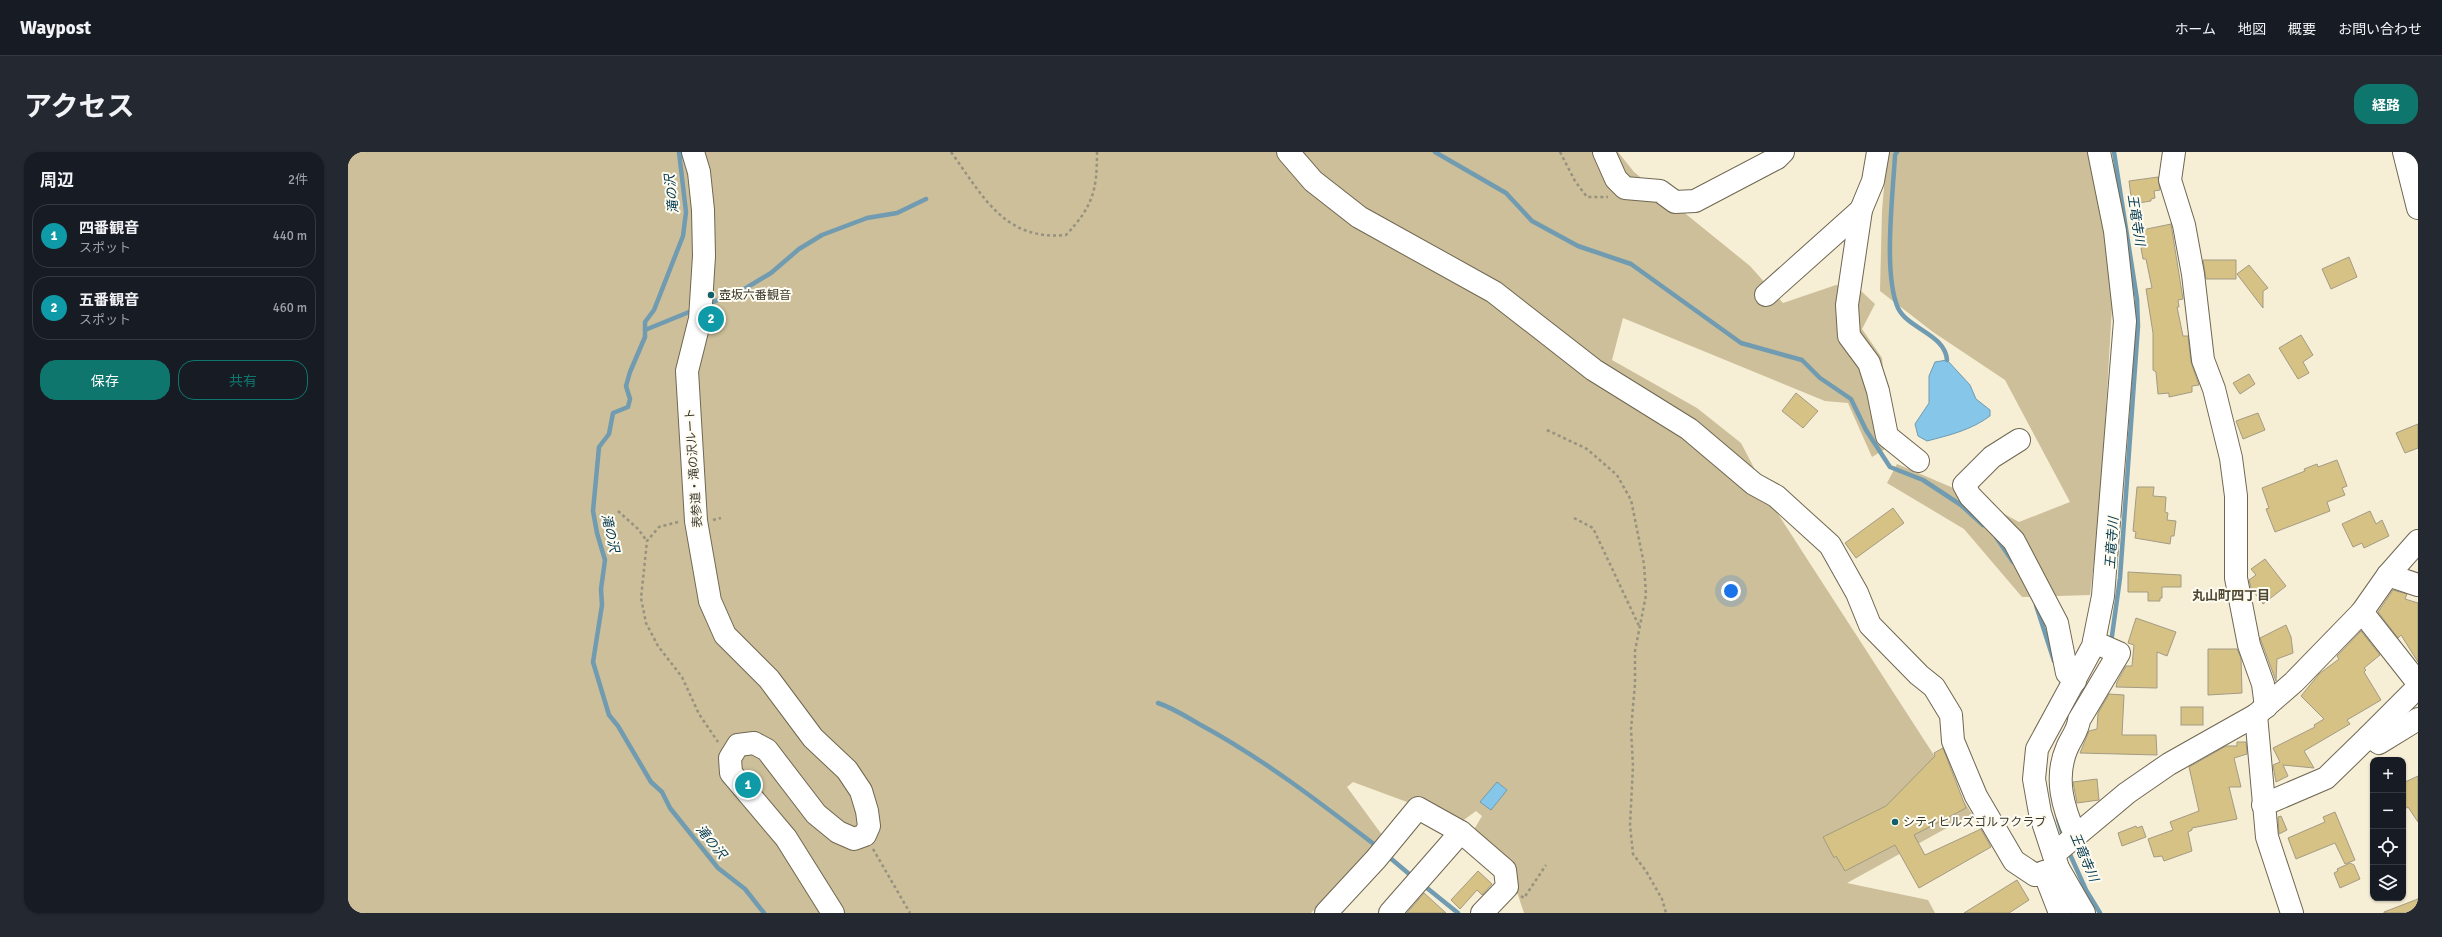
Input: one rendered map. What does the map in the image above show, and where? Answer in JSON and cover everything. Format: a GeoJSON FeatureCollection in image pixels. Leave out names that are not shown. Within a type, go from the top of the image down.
{"type":"FeatureCollection","features":[{"type":"Feature","properties":{"kind":"street","name":"表参道・滝の沢ルート"},"geometry":{"type":"LineString","coordinates":[[693,152],[699,172],[703,210],[704,256],[700,319],[687,371],[696,521],[710,601],[725,635],[769,679],[813,738],[847,770],[861,791],[867,811],[869,826],[864,836]]}},
{"type":"Feature","properties":{"kind":"street"},"geometry":{"type":"LineString","coordinates":[[1288,152],[1313,181],[1359,217],[1494,292],[1594,370],[1689,429],[1754,484],[1776,496],[1830,545],[1857,593],[1870,625],[1919,675],[1934,687],[1951,715],[1953,741],[1976,796],[2014,861],[2035,875],[2127,792],[2169,764],[2261,711],[2294,682],[2362,612],[2388,575],[2418,540]]}},
{"type":"Feature","properties":{"kind":"street"},"geometry":{"type":"LineString","coordinates":[[1604,152],[1616,179],[1625,188],[1660,191],[1675,202],[1695,201],[1777,158],[1783,152]]}},
{"type":"Feature","properties":{"kind":"street"},"geometry":{"type":"LineString","coordinates":[[1878,152],[1873,181],[1861,210],[1847,305],[1849,336],[1869,364],[1878,390],[1887,436],[1918,461]]}},
{"type":"Feature","properties":{"kind":"street"},"geometry":{"type":"LineString","coordinates":[[2060,854],[2037,799],[2034,779],[2037,749],[2075,681],[2104,646],[2103,596],[2108,550],[2125,321],[2114,231],[2099,152]]}},
{"type":"Feature","properties":{"kind":"street"},"geometry":{"type":"LineString","coordinates":[[2174,152],[2170,180],[2184,224],[2193,274],[2203,360],[2214,389],[2231,458],[2236,496],[2236,578],[2249,645],[2263,684],[2261,711],[2263,805],[2267,837],[2292,913]]}},
{"type":"Feature","properties":{"kind":"street"},"geometry":{"type":"LineString","coordinates":[[2404,152],[2418,208]]}},
{"type":"Feature","properties":{"kind":"street"},"geometry":{"type":"LineString","coordinates":[[1766,295],[1861,210]]}},
{"type":"Feature","properties":{"kind":"street"},"geometry":{"type":"LineString","coordinates":[[2019,440],[1992,458],[1964,485],[1970,496],[2014,541],[2057,623],[2067,672],[2075,681]]}},
{"type":"Feature","properties":{"kind":"street"},"geometry":{"type":"LineString","coordinates":[[2388,575],[2418,585]]}},
{"type":"Feature","properties":{"kind":"street"},"geometry":{"type":"LineString","coordinates":[[2362,612],[2418,683]]}},
{"type":"Feature","properties":{"kind":"street"},"geometry":{"type":"LineString","coordinates":[[2084,913],[2058,906],[2064,808],[2060,788],[2062,767],[2067,748],[2079,727],[2079,720],[2119,653],[2104,646]]}},
{"type":"Feature","properties":{"kind":"street"},"geometry":{"type":"LineString","coordinates":[[2263,805],[2326,778],[2418,688]]}},
{"type":"Feature","properties":{"kind":"street"},"geometry":{"type":"LineString","coordinates":[[2369,736],[2379,743],[2418,719]]}},
{"type":"Feature","properties":{"kind":"street"},"geometry":{"type":"LineString","coordinates":[[833,913],[806,867],[786,838],[731,773],[730,758],[738,745],[754,743],[767,750],[816,814],[838,832],[854,839],[864,836]]}},
{"type":"Feature","properties":{"kind":"street"},"geometry":{"type":"LineString","coordinates":[[1326,913],[1376,859],[1418,808],[1461,832],[1505,870],[1507,887],[1482,913]]}},
{"type":"Feature","properties":{"kind":"street"},"geometry":{"type":"LineString","coordinates":[[1390,913],[1461,832]]}},
{"type":"Feature","properties":{"kind":"path"},"geometry":{"type":"LineString","coordinates":[[951,152],[996,213],[1022,231],[1046,237],[1066,235],[1088,209],[1097,184],[1097,152]]}},
{"type":"Feature","properties":{"kind":"path"},"geometry":{"type":"LineString","coordinates":[[1560,152],[1575,181],[1587,197],[1605,199],[1625,188]]}},
{"type":"Feature","properties":{"kind":"path"},"geometry":{"type":"LineString","coordinates":[[1546,430],[1587,449],[1617,475],[1631,500],[1644,564],[1646,595],[1635,651],[1635,684],[1631,729],[1633,766],[1630,825],[1633,854],[1650,878],[1662,899],[1666,913]]}},
{"type":"Feature","properties":{"kind":"path"},"geometry":{"type":"LineString","coordinates":[[618,511],[627,521],[638,529],[647,541]]}},
{"type":"Feature","properties":{"kind":"path"},"geometry":{"type":"LineString","coordinates":[[721,518],[659,527],[647,541],[642,598],[646,623],[662,651],[682,677],[699,714],[718,740],[719,756],[730,765]]}},
{"type":"Feature","properties":{"kind":"path"},"geometry":{"type":"LineString","coordinates":[[1574,518],[1593,528],[1640,629]]}},
{"type":"Feature","properties":{"kind":"path"},"geometry":{"type":"LineString","coordinates":[[864,836],[910,913]]}},
{"type":"Feature","properties":{"kind":"path"},"geometry":{"type":"LineString","coordinates":[[1507,887],[1524,898],[1546,865]]}},
{"type":"Feature","properties":{"kind":"shaded area"},"geometry":{"type":"Polygon","coordinates":[[[348,152],[1618,152],[1634,172],[1750,266],[1783,303],[1836,285],[1860,290],[1875,304],[1862,329],[1882,358],[1890,446],[1872,457],[1848,403],[1825,401],[1623,318],[1612,360],[1697,408],[1741,443],[1778,514],[1972,814],[1847,883],[1928,900],[1935,913],[1524,913],[1516,889],[1472,833],[1482,816],[1476,811],[1461,822],[1353,782],[1347,787],[1385,839],[1311,913],[348,913],[348,152]]]}},
{"type":"Feature","properties":{"kind":"shaded area"},"geometry":{"type":"Polygon","coordinates":[[[1887,152],[2089,152],[2104,226],[2113,290],[2100,512],[2090,595],[2022,597],[1964,529],[1887,483],[1897,464],[1965,493],[2019,522],[2070,502],[2005,380],[1933,332],[1880,291],[1882,211],[1887,152]]]}},
{"type":"Feature","properties":{"kind":"water"},"geometry":{"type":"Polygon","coordinates":[[[1947,360],[1970,385],[1976,399],[1990,410],[1990,416],[1968,428],[1927,441],[1918,436],[1915,424],[1929,403],[1929,376],[1935,362],[1947,360]]]}},
{"type":"Feature","properties":{"kind":"water"},"geometry":{"type":"Polygon","coordinates":[[[1497,782],[1507,790],[1491,810],[1480,802],[1497,782]]]}},
{"type":"Feature","properties":{"kind":"building"},"geometry":{"type":"Polygon","coordinates":[[[2158,177],[2160,190],[2154,191],[2155,198],[2151,199],[2151,201],[2132,204],[2129,181],[2158,177]]]}},
{"type":"Feature","properties":{"kind":"building"},"geometry":{"type":"Polygon","coordinates":[[[2171,224],[2183,299],[2178,300],[2179,307],[2177,307],[2183,336],[2188,336],[2191,362],[2199,385],[2192,386],[2192,392],[2169,397],[2169,393],[2158,394],[2156,372],[2153,370],[2153,333],[2146,289],[2152,288],[2146,259],[2143,259],[2141,248],[2145,247],[2142,230],[2171,224]]]}},
{"type":"Feature","properties":{"kind":"building"},"geometry":{"type":"Polygon","coordinates":[[[2349,257],[2357,277],[2331,289],[2322,269],[2349,257]]]}},
{"type":"Feature","properties":{"kind":"building"},"geometry":{"type":"Polygon","coordinates":[[[2203,260],[2236,260],[2236,279],[2206,279],[2203,260]]]}},
{"type":"Feature","properties":{"kind":"building"},"geometry":{"type":"Polygon","coordinates":[[[2249,265],[2268,288],[2263,291],[2263,308],[2237,274],[2249,265]]]}},
{"type":"Feature","properties":{"kind":"building"},"geometry":{"type":"Polygon","coordinates":[[[2301,335],[2313,355],[2303,362],[2309,373],[2298,379],[2279,348],[2301,335]]]}},
{"type":"Feature","properties":{"kind":"building"},"geometry":{"type":"Polygon","coordinates":[[[2249,374],[2255,384],[2240,394],[2233,383],[2249,374]]]}},
{"type":"Feature","properties":{"kind":"building"},"geometry":{"type":"Polygon","coordinates":[[[1796,393],[1818,411],[1803,428],[1782,411],[1796,393]]]}},
{"type":"Feature","properties":{"kind":"building"},"geometry":{"type":"Polygon","coordinates":[[[2258,413],[2265,430],[2243,439],[2236,421],[2258,413]]]}},
{"type":"Feature","properties":{"kind":"building"},"geometry":{"type":"Polygon","coordinates":[[[2418,424],[2418,448],[2405,453],[2396,433],[2418,424]]]}},
{"type":"Feature","properties":{"kind":"building"},"geometry":{"type":"Polygon","coordinates":[[[2337,460],[2347,486],[2342,488],[2345,495],[2327,502],[2330,511],[2275,532],[2266,509],[2269,508],[2262,488],[2305,471],[2304,469],[2317,464],[2318,467],[2337,460]]]}},
{"type":"Feature","properties":{"kind":"building"},"geometry":{"type":"Polygon","coordinates":[[[2137,487],[2154,487],[2153,496],[2166,497],[2165,512],[2168,513],[2167,520],[2176,521],[2174,536],[2171,536],[2170,544],[2135,538],[2136,532],[2133,531],[2137,487]]]}},
{"type":"Feature","properties":{"kind":"building"},"geometry":{"type":"Polygon","coordinates":[[[1893,508],[1904,523],[1856,558],[1845,543],[1893,508]]]}},
{"type":"Feature","properties":{"kind":"building"},"geometry":{"type":"Polygon","coordinates":[[[2370,511],[2376,524],[2382,520],[2389,536],[2364,548],[2362,543],[2353,547],[2342,524],[2370,511]]]}},
{"type":"Feature","properties":{"kind":"building"},"geometry":{"type":"Polygon","coordinates":[[[2265,559],[2286,586],[2263,604],[2251,588],[2249,580],[2256,575],[2251,569],[2265,559]]]}},
{"type":"Feature","properties":{"kind":"building"},"geometry":{"type":"Polygon","coordinates":[[[2128,572],[2181,575],[2181,587],[2162,587],[2162,598],[2160,598],[2160,601],[2148,601],[2148,592],[2128,592],[2128,572]]]}},
{"type":"Feature","properties":{"kind":"building"},"geometry":{"type":"Polygon","coordinates":[[[2393,590],[2407,594],[2405,599],[2418,603],[2418,662],[2401,635],[2398,638],[2378,612],[2393,590]]]}},
{"type":"Feature","properties":{"kind":"building"},"geometry":{"type":"Polygon","coordinates":[[[2136,618],[2176,632],[2167,656],[2157,652],[2157,688],[2116,687],[2117,682],[2126,666],[2132,666],[2134,645],[2128,643],[2136,618]]]}},
{"type":"Feature","properties":{"kind":"building"},"geometry":{"type":"Polygon","coordinates":[[[2286,625],[2291,637],[2293,653],[2277,659],[2276,681],[2260,638],[2286,625]]]}},
{"type":"Feature","properties":{"kind":"building"},"geometry":{"type":"Polygon","coordinates":[[[2361,631],[2380,655],[2364,668],[2366,670],[2364,672],[2381,700],[2347,720],[2350,724],[2304,751],[2314,768],[2283,765],[2288,776],[2276,782],[2273,765],[2280,762],[2273,748],[2315,727],[2314,725],[2324,719],[2301,696],[2319,674],[2339,659],[2337,656],[2361,631]]]}},
{"type":"Feature","properties":{"kind":"building"},"geometry":{"type":"Polygon","coordinates":[[[2208,649],[2237,649],[2241,658],[2242,693],[2208,695],[2208,649]]]}},
{"type":"Feature","properties":{"kind":"building"},"geometry":{"type":"Polygon","coordinates":[[[2109,694],[2124,695],[2122,735],[2156,735],[2157,755],[2080,753],[2089,731],[2097,729],[2098,713],[2109,694]]]}},
{"type":"Feature","properties":{"kind":"building"},"geometry":{"type":"Polygon","coordinates":[[[2181,707],[2203,707],[2203,725],[2181,725],[2181,707]]]}},
{"type":"Feature","properties":{"kind":"building"},"geometry":{"type":"Polygon","coordinates":[[[2237,742],[2246,742],[2247,754],[2234,758],[2241,787],[2229,787],[2237,819],[2192,828],[2192,830],[2188,832],[2192,851],[2164,861],[2162,856],[2154,857],[2148,839],[2173,830],[2170,822],[2199,811],[2189,767],[2226,746],[2237,746],[2237,742]]]}},
{"type":"Feature","properties":{"kind":"building","name":"シティヒルズゴルフクラブ"},"geometry":{"type":"Polygon","coordinates":[[[1943,748],[1966,808],[1914,835],[1925,855],[1981,829],[1991,847],[1919,888],[1895,845],[1845,871],[1836,856],[1834,858],[1823,837],[1886,806],[1935,756],[1934,753],[1943,748]]]}},
{"type":"Feature","properties":{"kind":"building"},"geometry":{"type":"Polygon","coordinates":[[[2418,776],[2418,822],[2408,807],[2406,808],[2406,782],[2418,776]]]}},
{"type":"Feature","properties":{"kind":"building"},"geometry":{"type":"Polygon","coordinates":[[[2097,779],[2099,800],[2077,803],[2073,782],[2097,779]]]}},
{"type":"Feature","properties":{"kind":"building"},"geometry":{"type":"Polygon","coordinates":[[[2335,812],[2355,860],[2345,864],[2335,843],[2296,859],[2288,838],[2325,822],[2323,817],[2335,812]]]}},
{"type":"Feature","properties":{"kind":"building"},"geometry":{"type":"Polygon","coordinates":[[[2281,816],[2287,830],[2279,834],[2278,817],[2281,816]]]}},
{"type":"Feature","properties":{"kind":"building"},"geometry":{"type":"Polygon","coordinates":[[[2136,826],[2137,828],[2142,826],[2146,837],[2122,846],[2118,833],[2136,826]]]}},
{"type":"Feature","properties":{"kind":"building"},"geometry":{"type":"Polygon","coordinates":[[[2350,863],[2354,865],[2360,879],[2340,888],[2334,873],[2338,871],[2337,869],[2350,863]]]}},
{"type":"Feature","properties":{"kind":"building"},"geometry":{"type":"Polygon","coordinates":[[[1478,871],[1492,884],[1482,895],[1477,890],[1460,909],[1451,900],[1478,871]]]}},
{"type":"Feature","properties":{"kind":"building"},"geometry":{"type":"Polygon","coordinates":[[[2017,880],[2029,900],[2009,913],[1964,913],[2017,880]]]}},
{"type":"Feature","properties":{"kind":"building"},"geometry":{"type":"Polygon","coordinates":[[[1424,893],[1446,913],[1407,913],[1424,893]]]}},
{"type":"Feature","properties":{"kind":"building"},"geometry":{"type":"Polygon","coordinates":[[[2418,899],[2418,913],[2384,913],[2384,912],[2418,899]]]}},
{"type":"Feature","properties":{"kind":"waterway","name":"滝の沢"},"geometry":{"type":"LineString","coordinates":[[679,152],[686,212],[683,236],[654,310],[645,322],[645,337],[630,372],[626,386],[630,399],[628,407],[613,413],[609,434],[599,447],[593,511],[597,533],[605,560],[601,589],[602,605],[593,662],[609,715],[618,726],[651,782],[662,792],[670,808],[718,868],[745,889],[764,913]]}},
{"type":"Feature","properties":{"kind":"waterway"},"geometry":{"type":"LineString","coordinates":[[1435,152],[1506,193],[1532,221],[1578,246],[1631,264],[1741,343],[1802,360],[1820,378],[1851,399],[1866,430],[1890,467],[1923,480],[1961,505],[1983,525]]}},
{"type":"Feature","properties":{"kind":"waterway"},"geometry":{"type":"LineString","coordinates":[[1897,152],[1895,155],[1890,233],[1893,293],[1898,308],[1903,315],[1940,344],[1945,351],[1947,360]]}},
{"type":"Feature","properties":{"kind":"waterway","name":"王竜寺川"},"geometry":{"type":"LineString","coordinates":[[2111,643],[2120,578],[2138,326],[2137,299],[2114,152]]}},
{"type":"Feature","properties":{"kind":"waterway"},"geometry":{"type":"LineString","coordinates":[[706,305],[746,288],[771,273],[799,249],[822,235],[867,218],[897,213],[926,199]]}},
{"type":"Feature","properties":{"kind":"waterway"},"geometry":{"type":"LineString","coordinates":[[645,330],[694,310]]}},
{"type":"Feature","properties":{"kind":"waterway"},"geometry":{"type":"LineString","coordinates":[[1996,537],[2013,562]]}},
{"type":"Feature","properties":{"kind":"waterway"},"geometry":{"type":"LineString","coordinates":[[2036,605],[2054,661]]}},
{"type":"Feature","properties":{"kind":"waterway"},"geometry":{"type":"LineString","coordinates":[[1158,703],[1179,712],[1245,751],[1311,796],[1375,845]]}},
{"type":"Feature","properties":{"kind":"waterway","name":"王竜寺川"},"geometry":{"type":"LineString","coordinates":[[2058,819],[2064,839]]}},
{"type":"Feature","properties":{"kind":"waterway","name":"王竜寺川"},"geometry":{"type":"LineString","coordinates":[[2068,850],[2086,890],[2100,913]]}},
{"type":"Feature","properties":{"kind":"waterway"},"geometry":{"type":"LineString","coordinates":[[1389,857],[1408,873]]}},
{"type":"Feature","properties":{"kind":"waterway"},"geometry":{"type":"LineString","coordinates":[[1422,884],[1458,913]]}},
{"type":"Feature","properties":{"kind":"place","name":"壺坂六番観音"},"geometry":{"type":"Point","coordinates":[711,295]}},
{"type":"Feature","properties":{"kind":"place","name":"五番観音"},"geometry":{"type":"Point","coordinates":[711,319]}},
{"type":"Feature","properties":{"kind":"place","name":"四番観音"},"geometry":{"type":"Point","coordinates":[748,785]}},
{"type":"Feature","properties":{"kind":"place","name":"シティヒルズゴルフクラブ"},"geometry":{"type":"Point","coordinates":[1895,822]}},
{"type":"Feature","properties":{"kind":"district","name":"丸山町四丁目"},"geometry":{"type":"Point","coordinates":[2231,596]}}]}
